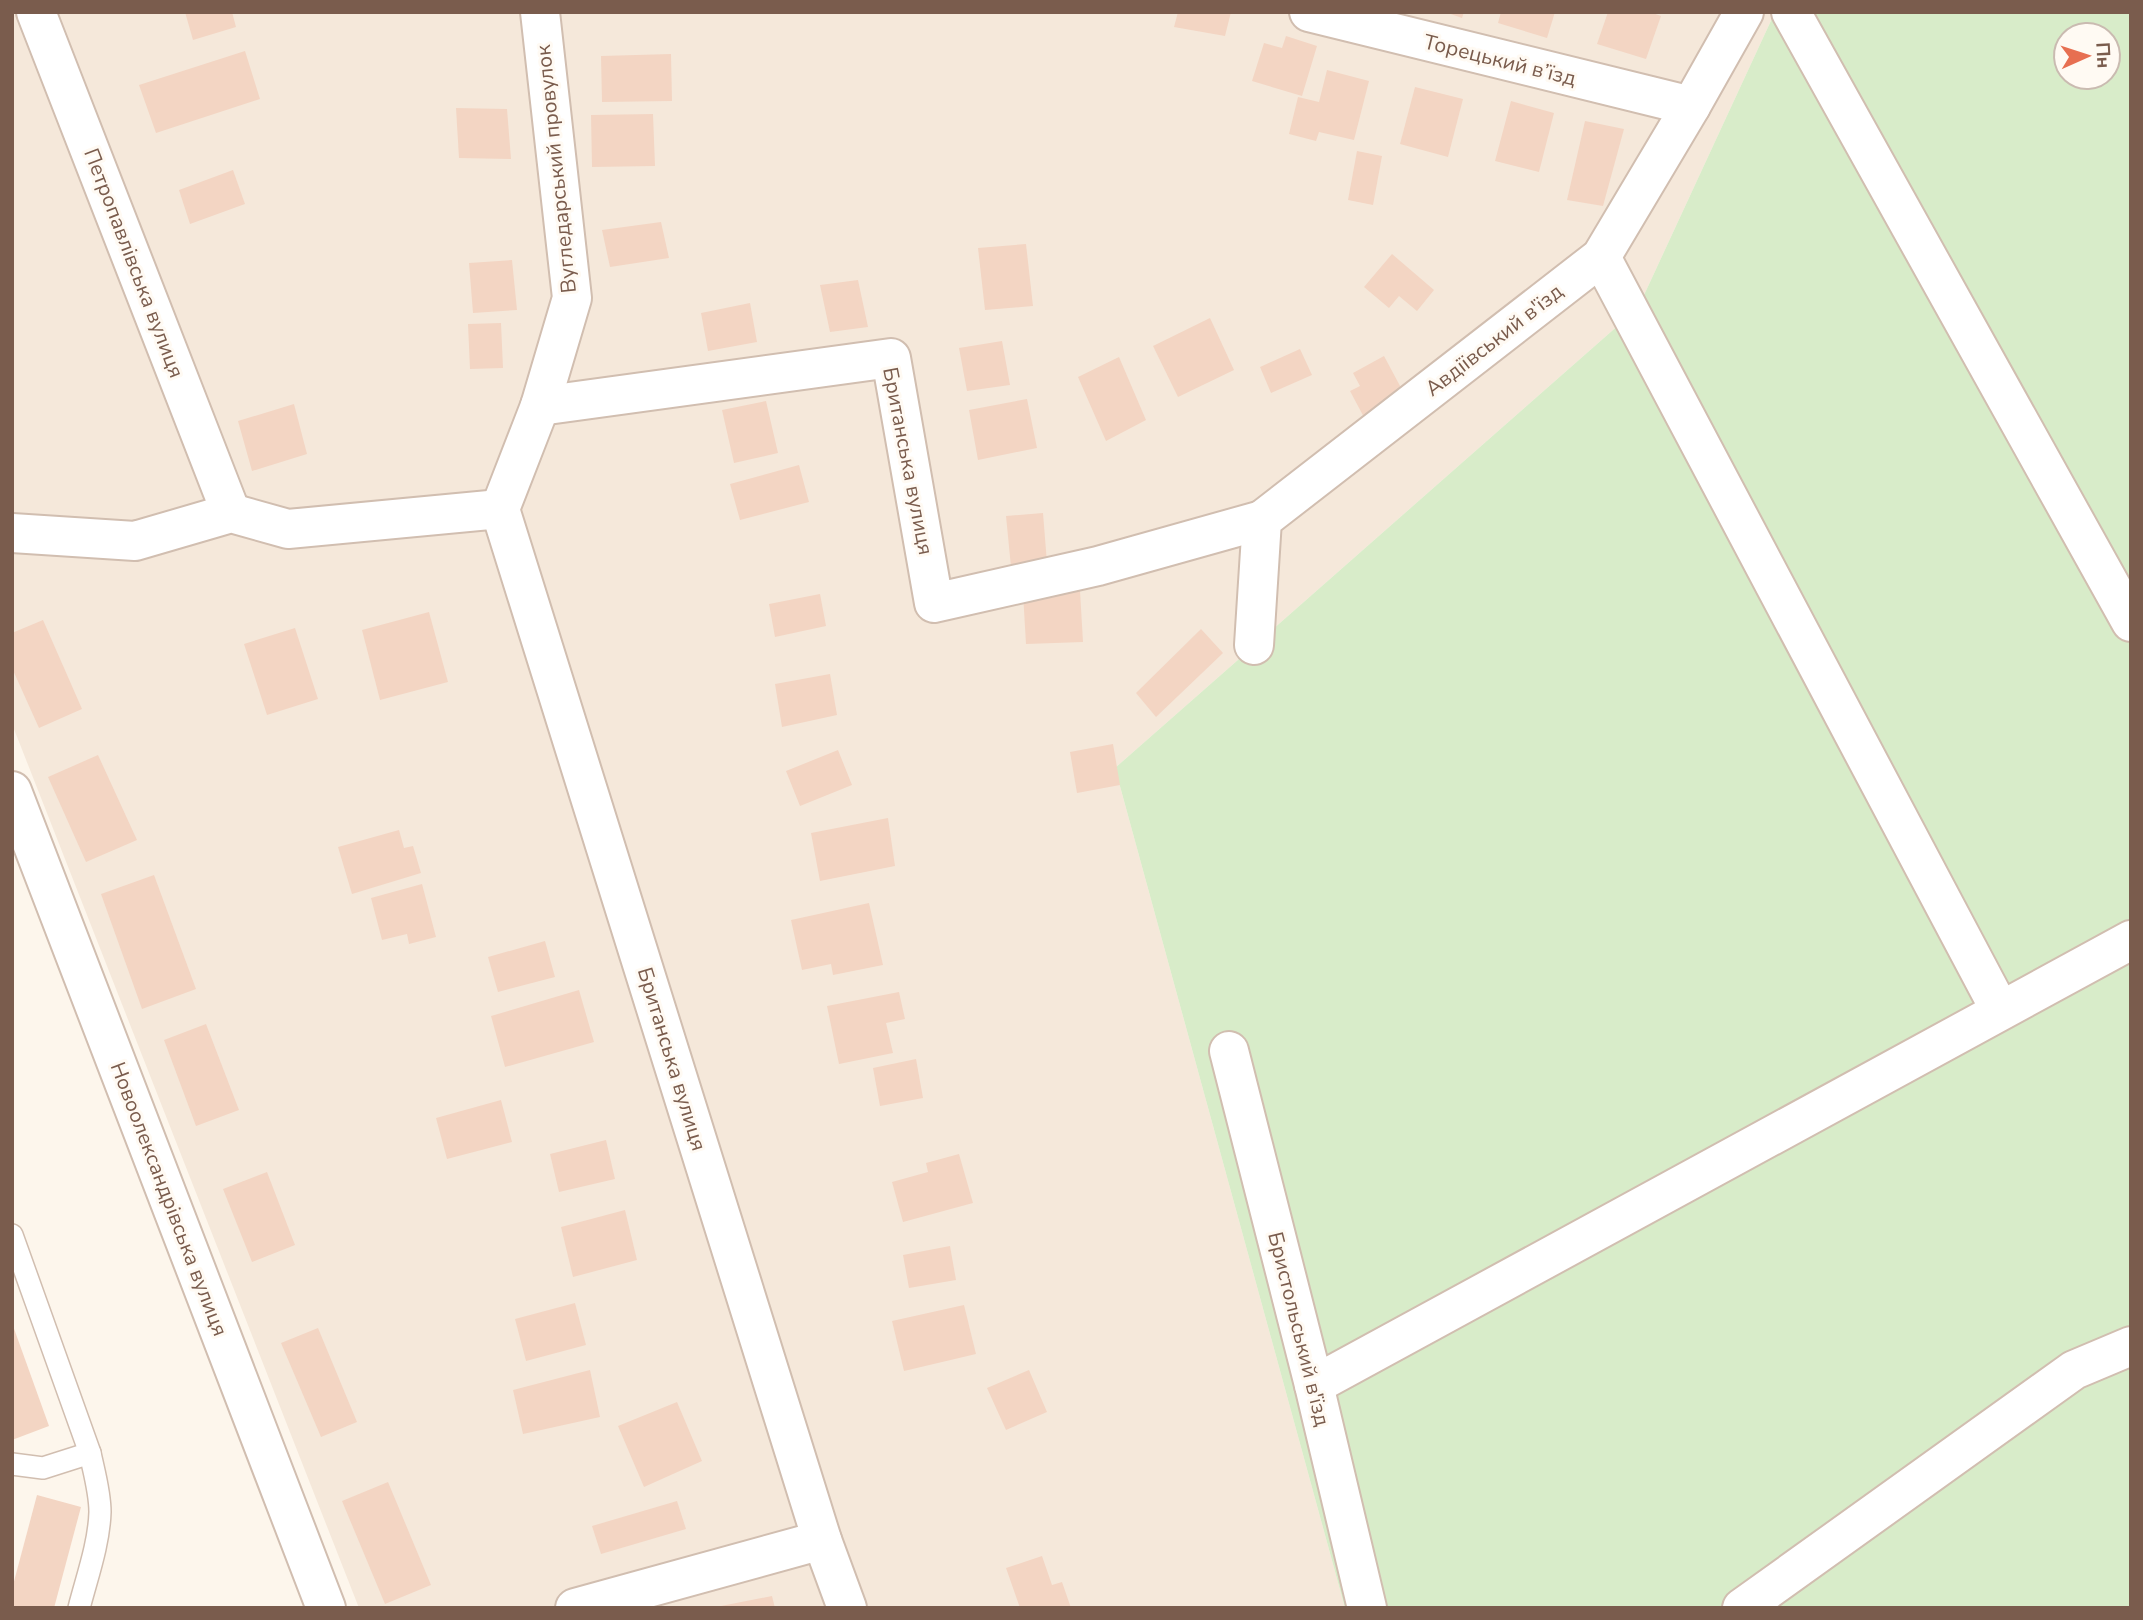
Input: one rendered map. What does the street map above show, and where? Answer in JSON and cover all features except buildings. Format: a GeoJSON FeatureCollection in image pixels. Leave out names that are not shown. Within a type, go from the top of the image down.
{"type":"FeatureCollection","features":[{"type":"Feature","properties":{"kind":"street","name":"Петропавлівська вулиця"},"geometry":{"type":"LineString","coordinates":[[36,12],[231,513]]}},
{"type":"Feature","properties":{"kind":"street","name":"Вугледарський провулок"},"geometry":{"type":"LineString","coordinates":[[540,12],[572,298],[540,406]]}},
{"type":"Feature","properties":{"kind":"street","name":"Торецький в’їзд"},"geometry":{"type":"LineString","coordinates":[[1309,12],[1691,106]]}},
{"type":"Feature","properties":{"kind":"street","name":"Авдіївський в'їзд"},"geometry":{"type":"LineString","coordinates":[[1262,520],[1601,257],[1744,12]]}},
{"type":"Feature","properties":{"kind":"street"},"geometry":{"type":"LineString","coordinates":[[1791,12],[2131,622]]}},
{"type":"Feature","properties":{"kind":"street"},"geometry":{"type":"LineString","coordinates":[[1601,257],[2000,1010]]}},
{"type":"Feature","properties":{"kind":"street","name":"Британська вулиця"},"geometry":{"type":"LineString","coordinates":[[540,406],[891,358],[934,603],[1098,566],[1262,520]]}},
{"type":"Feature","properties":{"kind":"street"},"geometry":{"type":"LineString","coordinates":[[12,533],[135,541],[231,513],[288,529],[500,509],[540,406]]}},
{"type":"Feature","properties":{"kind":"street","name":"Британська вулиця"},"geometry":{"type":"LineString","coordinates":[[500,509],[822,1540],[847,1608]]}},
{"type":"Feature","properties":{"kind":"street"},"geometry":{"type":"LineString","coordinates":[[1254,645],[1262,520]]}},
{"type":"Feature","properties":{"kind":"street","name":"Новоолександрівська вулиця"},"geometry":{"type":"LineString","coordinates":[[12,791],[327,1608]]}},
{"type":"Feature","properties":{"kind":"street"},"geometry":{"type":"LineString","coordinates":[[1314,1385],[2131,940]]}},
{"type":"Feature","properties":{"kind":"street","name":"Бристольський в'їзд"},"geometry":{"type":"LineString","coordinates":[[1228,1051],[1314,1385],[1367,1608]]}},
{"type":"Feature","properties":{"kind":"street"},"geometry":{"type":"LineString","coordinates":[[1742,1608],[2074,1370],[2131,1346]]}},
{"type":"Feature","properties":{"kind":"street"},"geometry":{"type":"LineString","coordinates":[[576,1608],[822,1540]]}},
{"type":"Feature","properties":{"kind":"lane"},"geometry":{"type":"LineString","coordinates":[[12,1235],[90,1453],[97,1485],[100,1512],[79,1608]]}},
{"type":"Feature","properties":{"kind":"lane"},"geometry":{"type":"LineString","coordinates":[[12,1465],[43,1468],[90,1453]]}},
{"type":"Feature","properties":{"kind":"shaded area"},"geometry":{"type":"Polygon","coordinates":[[[12,12],[1775,12],[1638,308],[1115,768],[1345,1608],[359,1608],[12,724],[12,12]]]}},
{"type":"Feature","properties":{"kind":"green space"},"geometry":{"type":"Polygon","coordinates":[[[1775,12],[2131,12],[2131,1608],[1345,1608],[1115,768],[1638,308],[1775,12]]]}}]}
